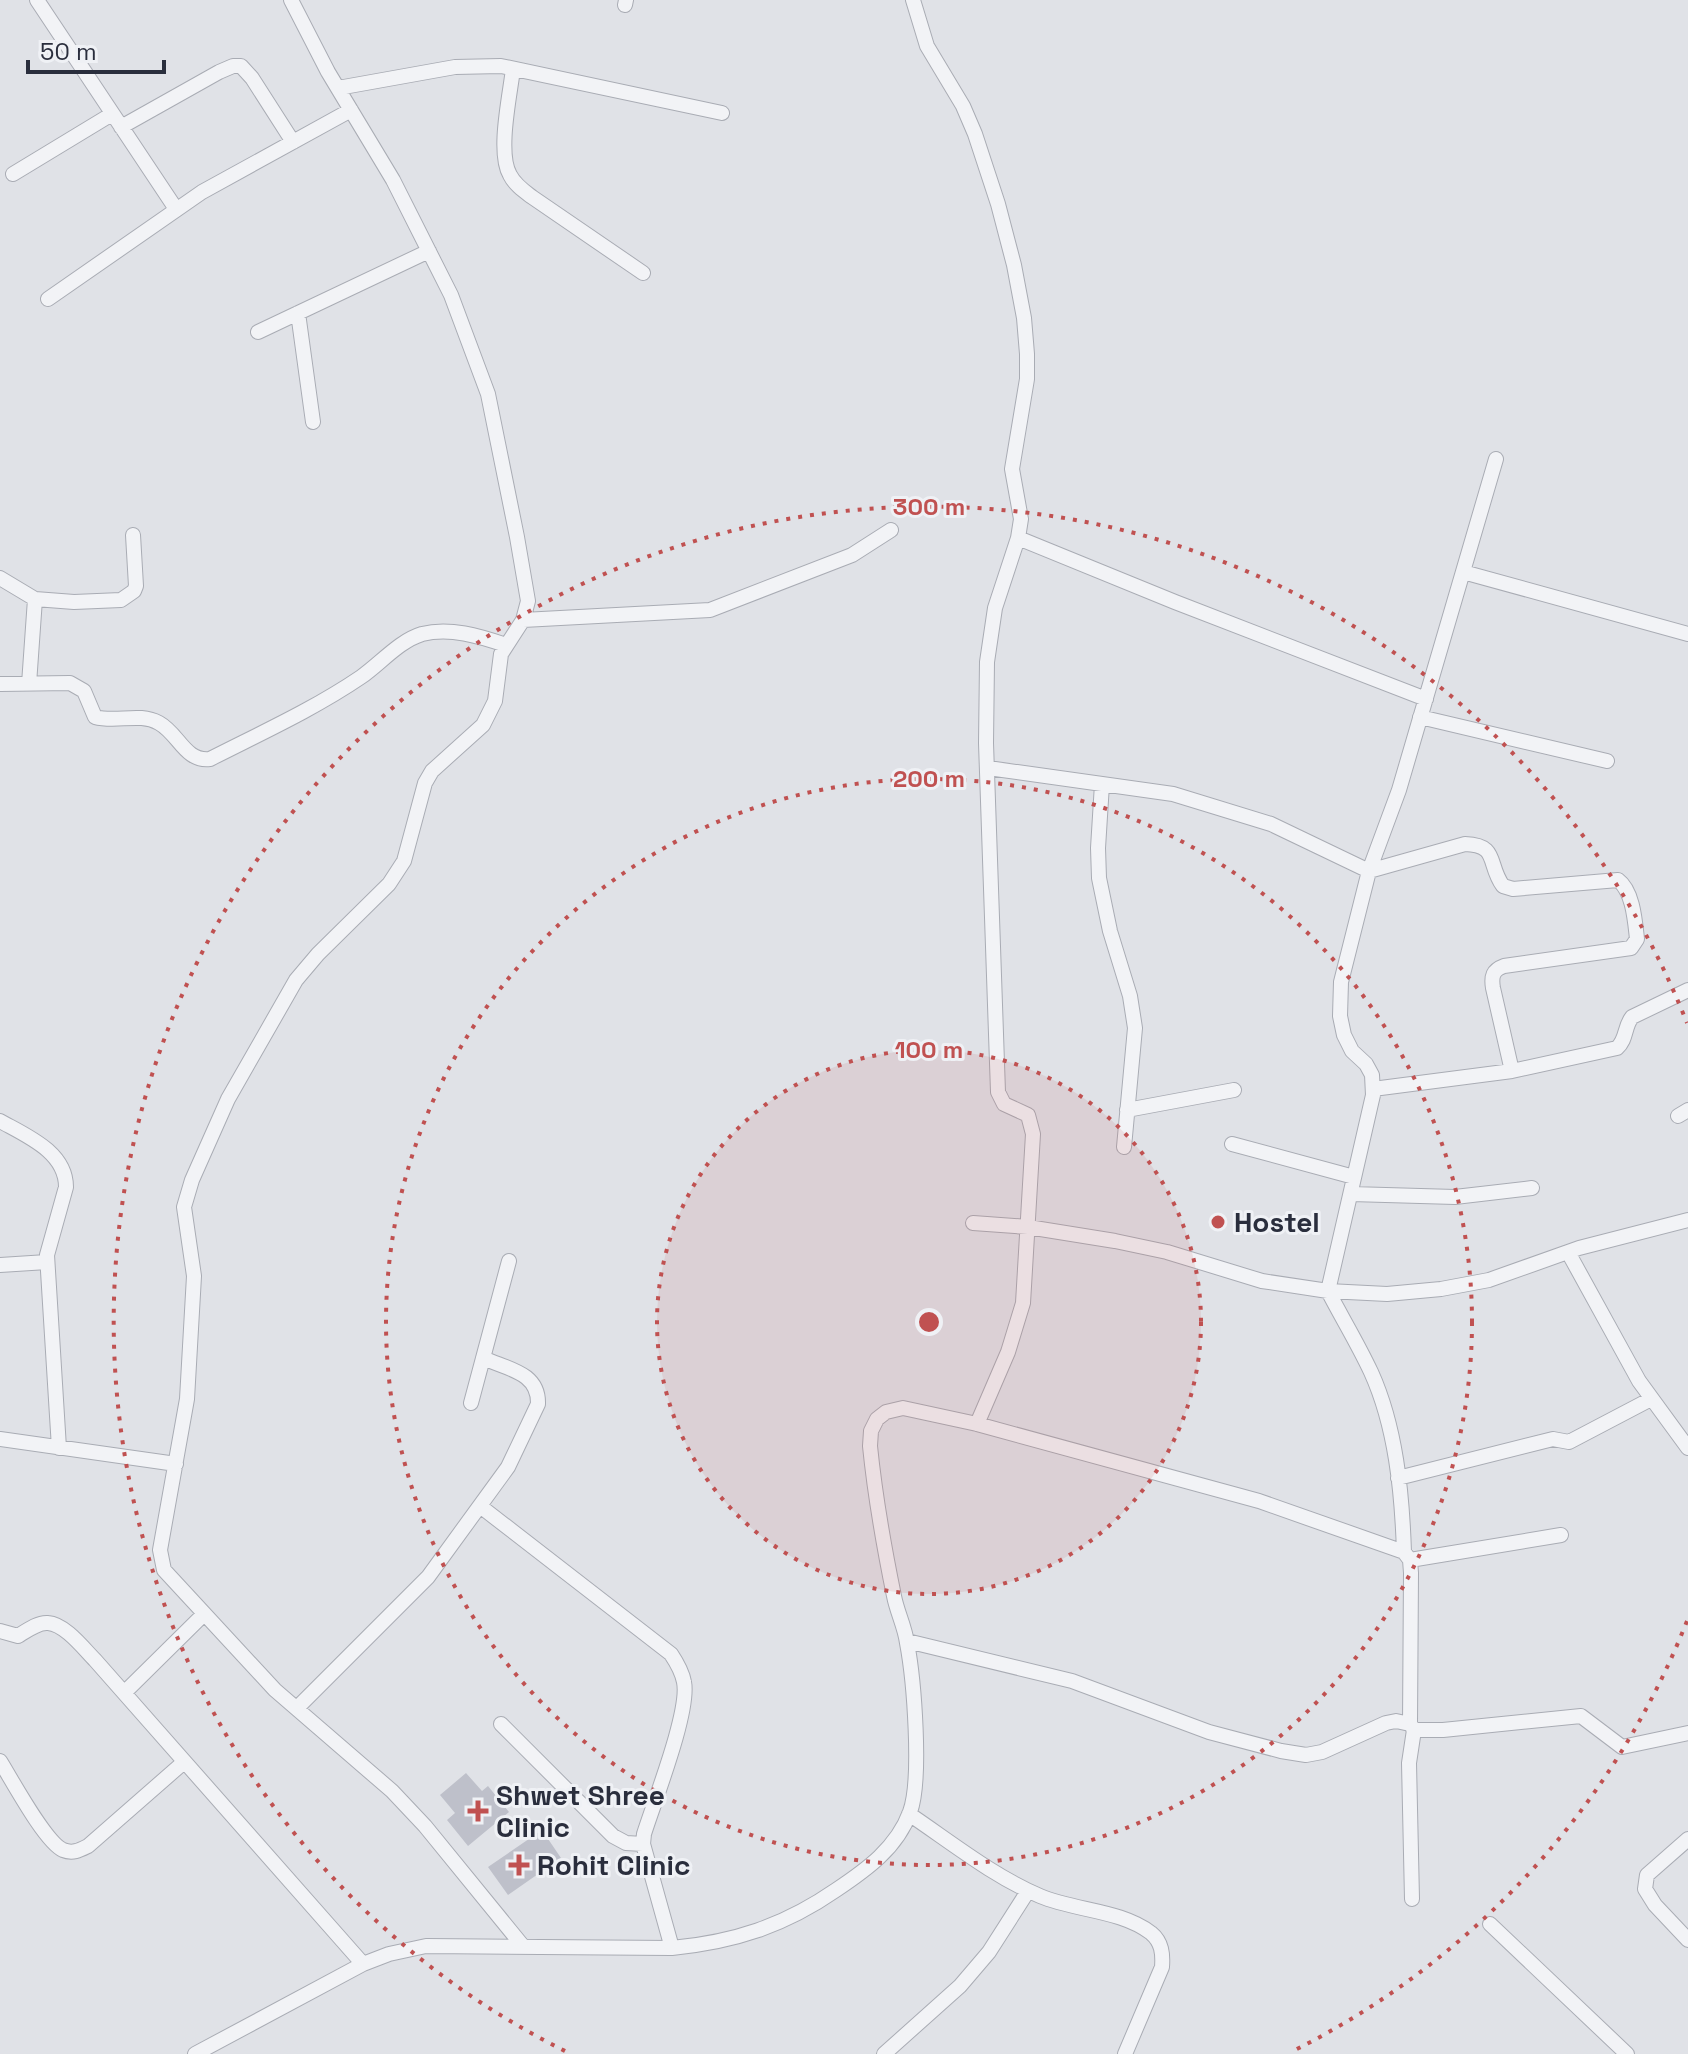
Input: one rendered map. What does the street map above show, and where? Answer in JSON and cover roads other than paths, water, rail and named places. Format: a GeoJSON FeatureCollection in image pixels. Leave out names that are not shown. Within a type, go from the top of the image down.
{"type":"FeatureCollection","features":[{"type":"Feature","properties":{"kind":"street"},"geometry":{"type":"LineString","coordinates":[[37,0],[176,209]]}},
{"type":"Feature","properties":{"kind":"street"},"geometry":{"type":"LineString","coordinates":[[291,0],[338,88],[393,180],[451,295],[488,394],[527,588],[523,620],[501,654],[495,701],[483,725],[432,771],[425,783],[404,861],[389,884],[296,980],[228,1099],[192,1180],[184,1207],[194,1276],[187,1399],[160,1561],[164,1570],[275,1690],[392,1791],[414,1814],[522,1945]]}},
{"type":"Feature","properties":{"kind":"street"},"geometry":{"type":"LineString","coordinates":[[913,0],[927,46],[963,106],[975,134],[1014,265],[1024,318],[1027,366],[1012,469],[1021,519],[1018,538],[995,608],[987,662],[998,1092],[1004,1104],[1031,1118],[1033,1134],[1027,1269],[1017,1329],[977,1424]]}},
{"type":"Feature","properties":{"kind":"street"},"geometry":{"type":"LineString","coordinates":[[338,88],[479,65],[513,69],[722,113]]}},
{"type":"Feature","properties":{"kind":"street"},"geometry":{"type":"LineString","coordinates":[[121,127],[219,72],[241,66],[293,142]]}},
{"type":"Feature","properties":{"kind":"street"},"geometry":{"type":"LineString","coordinates":[[513,69],[504,157],[509,174],[532,197],[643,273]]}},
{"type":"Feature","properties":{"kind":"street"},"geometry":{"type":"LineString","coordinates":[[48,299],[176,209],[351,110]]}},
{"type":"Feature","properties":{"kind":"street"},"geometry":{"type":"LineString","coordinates":[[13,174],[112,114]]}},
{"type":"Feature","properties":{"kind":"street"},"geometry":{"type":"LineString","coordinates":[[258,332],[429,251]]}},
{"type":"Feature","properties":{"kind":"street"},"geometry":{"type":"LineString","coordinates":[[298,313],[313,422]]}},
{"type":"Feature","properties":{"kind":"street"},"geometry":{"type":"LineString","coordinates":[[1412,1899],[1409,1763],[1412,1727],[1407,1556],[1395,1454],[1372,1374],[1328,1291],[1373,1089],[1372,1075],[1366,1064],[1352,1051],[1344,1035],[1340,1016],[1341,982],[1369,871],[1399,790],[1496,459]]}},
{"type":"Feature","properties":{"kind":"street"},"geometry":{"type":"LineString","coordinates":[[523,620],[710,610],[852,555],[891,530]]}},
{"type":"Feature","properties":{"kind":"street"},"geometry":{"type":"LineString","coordinates":[[0,578],[35,599],[74,602],[121,600],[136,586],[133,535]]}},
{"type":"Feature","properties":{"kind":"street"},"geometry":{"type":"LineString","coordinates":[[1018,538],[1426,699]]}},
{"type":"Feature","properties":{"kind":"street"},"geometry":{"type":"LineString","coordinates":[[1463,572],[1688,634]]}},
{"type":"Feature","properties":{"kind":"street"},"geometry":{"type":"LineString","coordinates":[[29,684],[35,599]]}},
{"type":"Feature","properties":{"kind":"street"},"geometry":{"type":"LineString","coordinates":[[0,684],[70,683],[79,687],[95,717],[141,718],[157,722],[166,727],[190,754],[201,760],[210,759],[313,705],[361,677],[406,641],[420,635],[472,634],[506,645]]}},
{"type":"Feature","properties":{"kind":"street"},"geometry":{"type":"LineString","coordinates":[[1420,717],[1607,761]]}},
{"type":"Feature","properties":{"kind":"street"},"geometry":{"type":"LineString","coordinates":[[988,768],[1173,794],[1271,824],[1369,871],[1465,844],[1480,844],[1488,849],[1503,886],[1513,889],[1618,880],[1624,885],[1637,939],[1631,948],[1504,966],[1496,969],[1491,978],[1512,1071]]}},
{"type":"Feature","properties":{"kind":"street"},"geometry":{"type":"LineString","coordinates":[[1102,784],[1099,878],[1110,931],[1134,1011],[1124,1147]]}},
{"type":"Feature","properties":{"kind":"street"},"geometry":{"type":"LineString","coordinates":[[1373,1089],[1512,1071],[1617,1048],[1622,1044],[1627,1023],[1632,1017],[1688,990]]}},
{"type":"Feature","properties":{"kind":"street"},"geometry":{"type":"LineString","coordinates":[[1127,1110],[1234,1090]]}},
{"type":"Feature","properties":{"kind":"street"},"geometry":{"type":"LineString","coordinates":[[0,1121],[40,1143],[59,1162],[66,1177],[47,1262],[59,1448]]}},
{"type":"Feature","properties":{"kind":"street"},"geometry":{"type":"LineString","coordinates":[[1232,1144],[1354,1177]]}},
{"type":"Feature","properties":{"kind":"street"},"geometry":{"type":"LineString","coordinates":[[1351,1194],[1455,1197],[1532,1188]]}},
{"type":"Feature","properties":{"kind":"street"},"geometry":{"type":"LineString","coordinates":[[973,1223],[1028,1227],[1128,1244],[1167,1252],[1262,1281],[1328,1291],[1387,1294],[1489,1280],[1568,1252],[1688,1220]]}},
{"type":"Feature","properties":{"kind":"street"},"geometry":{"type":"LineString","coordinates":[[1568,1252],[1651,1399],[1688,1448]]}},
{"type":"Feature","properties":{"kind":"street"},"geometry":{"type":"LineString","coordinates":[[471,1403],[509,1261]]}},
{"type":"Feature","properties":{"kind":"street"},"geometry":{"type":"LineString","coordinates":[[0,1265],[47,1262]]}},
{"type":"Feature","properties":{"kind":"street"},"geometry":{"type":"LineString","coordinates":[[297,1708],[428,1577],[508,1467],[538,1404],[538,1393],[529,1378],[483,1358]]}},
{"type":"Feature","properties":{"kind":"street"},"geometry":{"type":"LineString","coordinates":[[1398,1478],[1553,1439],[1569,1442],[1651,1399]]}},
{"type":"Feature","properties":{"kind":"street"},"geometry":{"type":"LineString","coordinates":[[195,2054],[363,1964],[389,1954],[426,1946],[672,1948],[713,1944],[753,1933],[803,1912],[874,1864],[898,1835],[909,1814],[915,1792],[914,1710],[907,1641],[894,1601],[870,1446],[871,1431],[877,1419],[886,1412],[903,1408],[977,1424],[1259,1501],[1407,1556],[1561,1535]]}},
{"type":"Feature","properties":{"kind":"street"},"geometry":{"type":"LineString","coordinates":[[0,1439],[176,1464]]}},
{"type":"Feature","properties":{"kind":"street"},"geometry":{"type":"LineString","coordinates":[[480,1506],[671,1654],[680,1667],[685,1685],[682,1713],[643,1844],[672,1948]]}},
{"type":"Feature","properties":{"kind":"street"},"geometry":{"type":"LineString","coordinates":[[124,1693],[204,1614]]}},
{"type":"Feature","properties":{"kind":"street"},"geometry":{"type":"LineString","coordinates":[[0,1631],[18,1636],[40,1624],[60,1627],[95,1660],[363,1964]]}},
{"type":"Feature","properties":{"kind":"street"},"geometry":{"type":"LineString","coordinates":[[907,1641],[1072,1681],[1209,1732],[1306,1755],[1322,1752],[1396,1721],[1412,1727],[1443,1730],[1581,1716],[1622,1747],[1688,1733]]}},
{"type":"Feature","properties":{"kind":"street"},"geometry":{"type":"LineString","coordinates":[[501,1724],[613,1836],[626,1843],[643,1844]]}},
{"type":"Feature","properties":{"kind":"street"},"geometry":{"type":"LineString","coordinates":[[0,1762],[41,1827],[62,1850],[76,1852],[88,1846],[184,1762]]}},
{"type":"Feature","properties":{"kind":"street"},"geometry":{"type":"LineString","coordinates":[[909,1814],[1012,1884],[1066,1906],[1134,1922],[1155,1936],[1163,1952],[1162,1967],[1125,2054]]}},
{"type":"Feature","properties":{"kind":"street"},"geometry":{"type":"LineString","coordinates":[[1688,1839],[1647,1875],[1645,1889],[1655,1905],[1688,1940]]}},
{"type":"Feature","properties":{"kind":"street"},"geometry":{"type":"LineString","coordinates":[[884,2054],[960,1986],[989,1952],[1028,1891]]}},
{"type":"Feature","properties":{"kind":"street"},"geometry":{"type":"LineString","coordinates":[[1490,1924],[1627,2054]]}},
{"type":"Feature","properties":{"kind":"place","name":"Hostel"},"geometry":{"type":"Point","coordinates":[1218,1222]}},
{"type":"Feature","properties":{"kind":"place","name":"Shwet Shree Clinic"},"geometry":{"type":"Point","coordinates":[478,1811]}},
{"type":"Feature","properties":{"kind":"place","name":"Rohit Clinic"},"geometry":{"type":"Point","coordinates":[519,1865]}}]}
